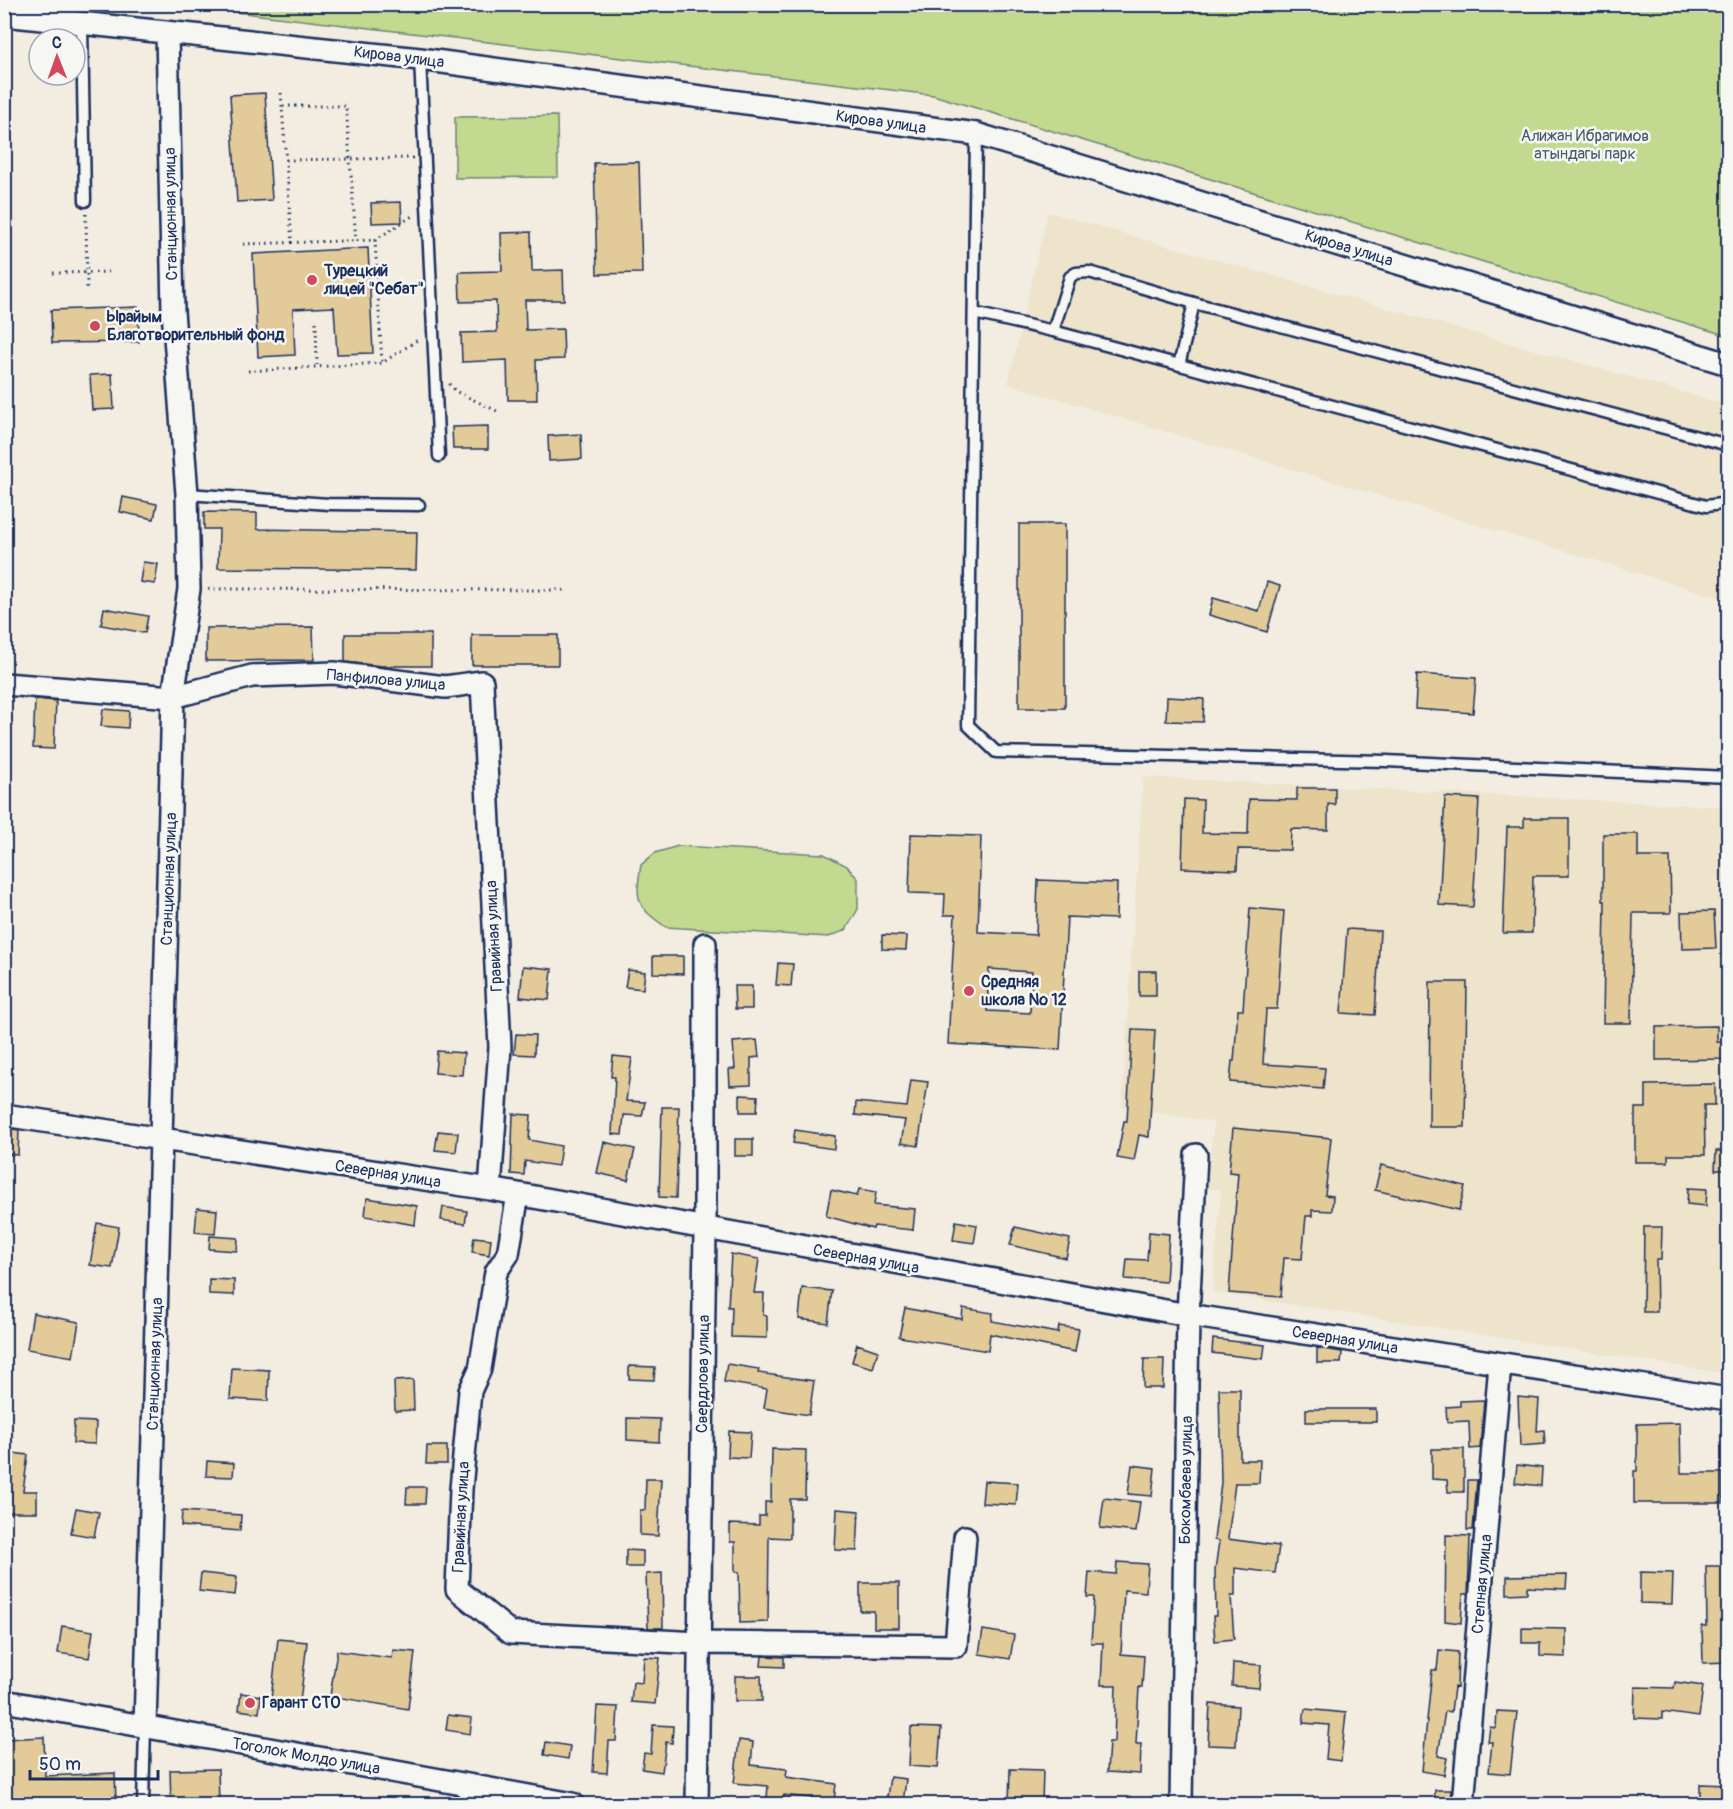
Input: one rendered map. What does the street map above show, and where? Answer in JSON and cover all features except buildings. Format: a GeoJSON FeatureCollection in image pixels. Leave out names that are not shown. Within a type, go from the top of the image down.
{"type":"FeatureCollection","features":[{"type":"Feature","properties":{"kind":"street","name":"Кирова улица"},"geometry":{"type":"LineString","coordinates":[[4,15],[420,59],[976,134],[1728,364]]}},
{"type":"Feature","properties":{"kind":"street","name":"Станционная улица"},"geometry":{"type":"LineString","coordinates":[[145,1727],[173,697],[189,589],[187,494],[173,311],[167,32]]}},
{"type":"Feature","properties":{"kind":"street","name":"Панфилова улица"},"geometry":{"type":"LineString","coordinates":[[4,684],[173,697],[252,676],[334,673],[445,687],[482,682]]}},
{"type":"Feature","properties":{"kind":"street","name":"Гравийная улица"},"geometry":{"type":"LineString","coordinates":[[482,682],[500,1047],[490,1189]]}},
{"type":"Feature","properties":{"kind":"street","name":"Свердлова улица"},"geometry":{"type":"LineString","coordinates":[[697,1804],[705,1230],[705,944]]}},
{"type":"Feature","properties":{"kind":"street","name":"Северная улица"},"geometry":{"type":"LineString","coordinates":[[4,1114],[490,1189],[705,1230],[1188,1315],[1728,1399]]}},
{"type":"Feature","properties":{"kind":"street","name":"Бокомбаева улица"},"geometry":{"type":"LineString","coordinates":[[1181,1804],[1188,1315],[1196,1155]]}},
{"type":"Feature","properties":{"kind":"street","name":"Гравийная улица"},"geometry":{"type":"LineString","coordinates":[[518,1194],[508,1254],[496,1272],[480,1369],[470,1391],[460,1488],[457,1589],[511,1633],[699,1643]]}},
{"type":"Feature","properties":{"kind":"street","name":"Степная улица"},"geometry":{"type":"LineString","coordinates":[[1463,1804],[1500,1364]]}},
{"type":"Feature","properties":{"kind":"street"},"geometry":{"type":"LineString","coordinates":[[699,1643],[956,1646],[964,1537]]}},
{"type":"Feature","properties":{"kind":"street","name":"Тоголок Молдо улица"},"geometry":{"type":"LineString","coordinates":[[4,1701],[145,1727],[464,1795],[573,1804]]}},
{"type":"Feature","properties":{"kind":"lane"},"geometry":{"type":"LineString","coordinates":[[82,23],[85,201]]}},
{"type":"Feature","properties":{"kind":"lane"},"geometry":{"type":"LineString","coordinates":[[420,59],[439,456]]}},
{"type":"Feature","properties":{"kind":"lane"},"geometry":{"type":"LineString","coordinates":[[976,134],[968,725],[996,752],[1386,761],[1728,777]]}},
{"type":"Feature","properties":{"kind":"lane"},"geometry":{"type":"LineString","coordinates":[[1053,331],[1070,277],[1083,271],[1194,303],[1728,445]]}},
{"type":"Feature","properties":{"kind":"lane"},"geometry":{"type":"LineString","coordinates":[[1179,365],[1194,303]]}},
{"type":"Feature","properties":{"kind":"lane"},"geometry":{"type":"LineString","coordinates":[[974,312],[1053,331],[1706,506],[1728,503]]}},
{"type":"Feature","properties":{"kind":"lane"},"geometry":{"type":"LineString","coordinates":[[187,494],[329,504],[419,505]]}},
{"type":"Feature","properties":{"kind":"lane"},"geometry":{"type":"LineString","coordinates":[[143,1804],[145,1727]]}},
{"type":"Feature","properties":{"kind":"path"},"geometry":{"type":"LineString","coordinates":[[281,93],[292,243]]}},
{"type":"Feature","properties":{"kind":"path"},"geometry":{"type":"LineString","coordinates":[[282,106],[346,106],[352,159],[356,241]]}},
{"type":"Feature","properties":{"kind":"path"},"geometry":{"type":"LineString","coordinates":[[286,160],[424,158]]}},
{"type":"Feature","properties":{"kind":"path"},"geometry":{"type":"LineString","coordinates":[[85,201],[87,290]]}},
{"type":"Feature","properties":{"kind":"path"},"geometry":{"type":"LineString","coordinates":[[243,244],[375,240],[427,207]]}},
{"type":"Feature","properties":{"kind":"path"},"geometry":{"type":"LineString","coordinates":[[375,240],[382,363]]}},
{"type":"Feature","properties":{"kind":"path"},"geometry":{"type":"LineString","coordinates":[[53,273],[113,272]]}},
{"type":"Feature","properties":{"kind":"path"},"geometry":{"type":"LineString","coordinates":[[316,322],[317,366]]}},
{"type":"Feature","properties":{"kind":"path"},"geometry":{"type":"LineString","coordinates":[[248,371],[382,363],[433,331]]}},
{"type":"Feature","properties":{"kind":"path"},"geometry":{"type":"LineString","coordinates":[[434,367],[455,391],[499,412]]}},
{"type":"Feature","properties":{"kind":"path"},"geometry":{"type":"LineString","coordinates":[[189,589],[567,590]]}},
{"type":"Feature","properties":{"kind":"shaded area"},"geometry":{"type":"Polygon","coordinates":[[[1048,212],[1728,405],[1728,600],[1008,384],[1048,212]]]}},
{"type":"Feature","properties":{"kind":"shaded area"},"geometry":{"type":"Polygon","coordinates":[[[1143,777],[1728,807],[1728,1374],[1213,1292],[1221,1189],[1207,1189],[1214,1122],[1122,1107],[1143,777]]]}},
{"type":"Feature","properties":{"kind":"green space","name":"Алижан Ибрагимов атындагы парк"},"geometry":{"type":"Polygon","coordinates":[[[176,5],[1728,5],[1728,336],[933,95],[176,5]]]}},
{"type":"Feature","properties":{"kind":"green space"},"geometry":{"type":"Polygon","coordinates":[[[557,116],[558,177],[455,178],[455,117],[557,116]]]}},
{"type":"Feature","properties":{"kind":"green space"},"geometry":{"type":"Polygon","coordinates":[[[678,846],[824,854],[847,866],[858,879],[858,909],[846,930],[829,937],[666,927],[643,908],[638,895],[639,877],[641,865],[655,853],[678,846]]]}},
{"type":"Feature","properties":{"kind":"place","name":"Турецкий лицей \"Себат\""},"geometry":{"type":"Point","coordinates":[312,280]}},
{"type":"Feature","properties":{"kind":"place","name":"Ырайым Благотворительный фонд"},"geometry":{"type":"Point","coordinates":[95,326]}},
{"type":"Feature","properties":{"kind":"place","name":"Средняя школа № 12"},"geometry":{"type":"Point","coordinates":[969,991]}},
{"type":"Feature","properties":{"kind":"place","name":"Гарант СТО"},"geometry":{"type":"Point","coordinates":[250,1703]}}]}
